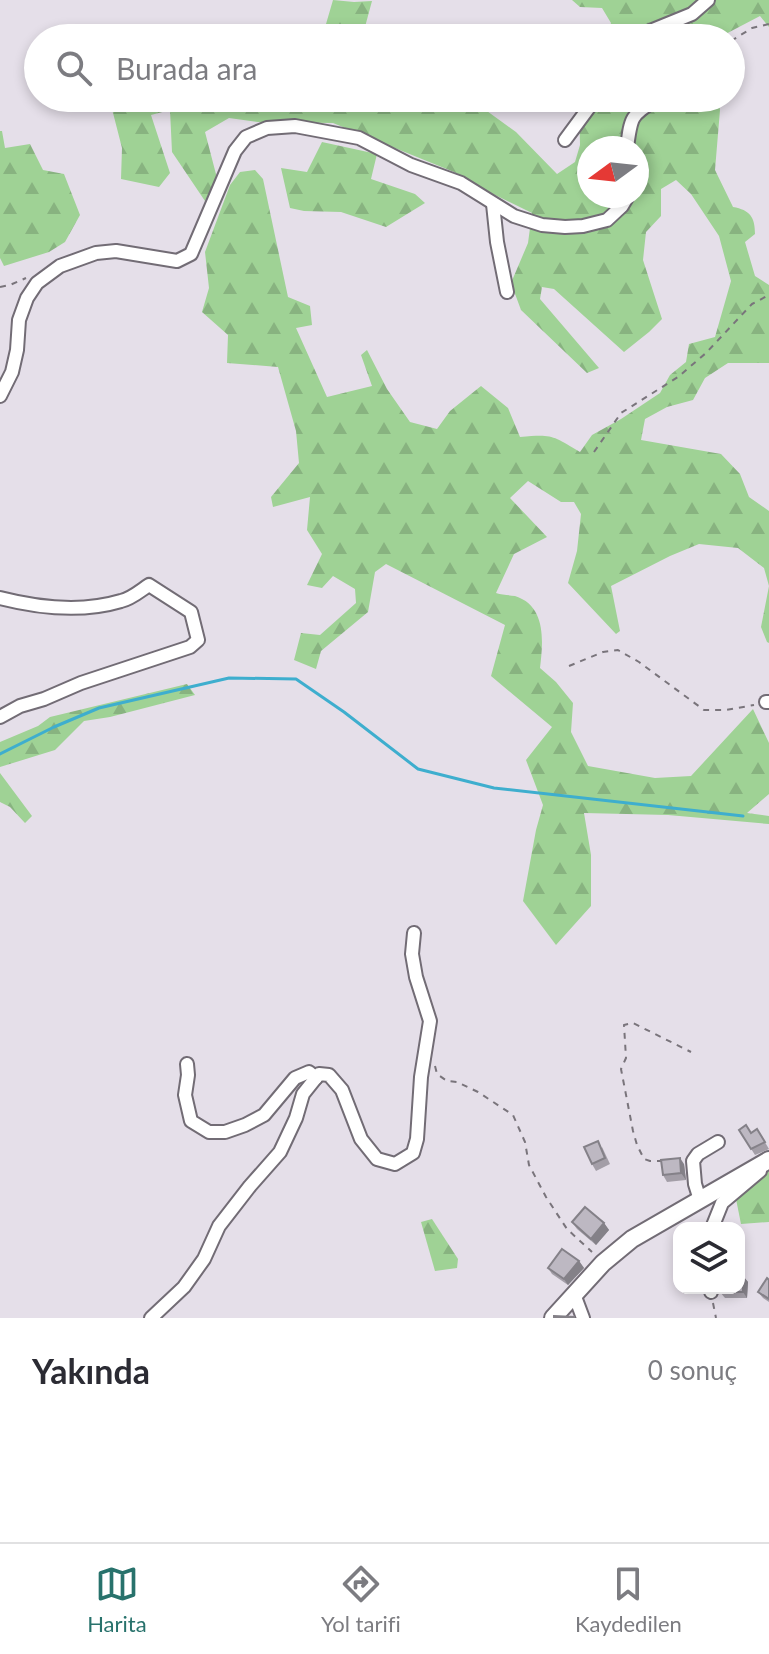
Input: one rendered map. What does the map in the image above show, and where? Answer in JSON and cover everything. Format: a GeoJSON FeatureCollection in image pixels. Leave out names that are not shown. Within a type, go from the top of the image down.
{"type":"FeatureCollection","features":[{"type":"Feature","properties":{"kind":"main road"},"geometry":{"type":"LineString","coordinates":[[553,1318],[603,1263],[632,1239],[769,1162]]}},
{"type":"Feature","properties":{"kind":"street"},"geometry":{"type":"LineString","coordinates":[[667,24],[692,14],[708,0]]}},
{"type":"Feature","properties":{"kind":"street"},"geometry":{"type":"LineString","coordinates":[[565,140],[586,112]]}},
{"type":"Feature","properties":{"kind":"street"},"geometry":{"type":"LineString","coordinates":[[629,136],[638,112]]}},
{"type":"Feature","properties":{"kind":"street"},"geometry":{"type":"LineString","coordinates":[[0,396],[12,372],[19,320],[27,298],[37,283],[60,266],[96,253],[116,251],[177,261],[191,254],[235,151],[246,137],[267,128],[295,126],[359,138],[411,165],[461,183],[514,216],[542,225],[583,226],[607,220],[620,208]]}},
{"type":"Feature","properties":{"kind":"street"},"geometry":{"type":"LineString","coordinates":[[493,204],[507,292]]}},
{"type":"Feature","properties":{"kind":"street"},"geometry":{"type":"LineString","coordinates":[[0,598],[27,605],[72,609],[123,601],[149,585],[191,612],[198,640],[190,647],[81,683],[20,706],[0,717]]}},
{"type":"Feature","properties":{"kind":"street"},"geometry":{"type":"LineString","coordinates":[[151,1318],[184,1287],[204,1259],[219,1226],[280,1152],[303,1094],[319,1074],[329,1075],[342,1090],[361,1139],[377,1159],[395,1164],[413,1153],[430,1021],[416,977],[412,954],[414,933]]}},
{"type":"Feature","properties":{"kind":"street"},"geometry":{"type":"LineString","coordinates":[[187,1064],[185,1095],[191,1121],[209,1132],[225,1132],[245,1125],[264,1115],[295,1078],[309,1072],[316,1078]]}},
{"type":"Feature","properties":{"kind":"street"},"geometry":{"type":"LineString","coordinates":[[700,1200],[693,1161],[698,1154],[718,1142]]}},
{"type":"Feature","properties":{"kind":"street"},"geometry":{"type":"LineString","coordinates":[[714,1222],[722,1203],[769,1162]]}},
{"type":"Feature","properties":{"kind":"street"},"geometry":{"type":"LineString","coordinates":[[574,1294],[583,1318]]}},
{"type":"Feature","properties":{"kind":"path"},"geometry":{"type":"LineString","coordinates":[[745,32],[769,24]]}},
{"type":"Feature","properties":{"kind":"path"},"geometry":{"type":"LineString","coordinates":[[594,452],[621,413],[678,377],[706,353],[752,304],[769,295]]}},
{"type":"Feature","properties":{"kind":"path"},"geometry":{"type":"LineString","coordinates":[[569,666],[603,652],[618,650],[704,710],[726,710],[767,702]]}},
{"type":"Feature","properties":{"kind":"path"},"geometry":{"type":"LineString","coordinates":[[664,1161],[644,1159],[637,1145],[621,1069],[626,1058],[624,1025],[633,1023],[691,1052]]}},
{"type":"Feature","properties":{"kind":"path"},"geometry":{"type":"LineString","coordinates":[[434,1061],[437,1074],[447,1081],[457,1082],[478,1092],[513,1115],[525,1142],[529,1165],[546,1197],[567,1229],[603,1263]]}},
{"type":"Feature","properties":{"kind":"path"},"geometry":{"type":"LineString","coordinates":[[713,1294],[716,1318]]}},
{"type":"Feature","properties":{"kind":"green space"},"geometry":{"type":"Polygon","coordinates":[[[333,0],[372,1],[366,24],[326,24],[333,0]]]}},
{"type":"Feature","properties":{"kind":"green space"},"geometry":{"type":"Polygon","coordinates":[[[572,0],[769,0],[769,27],[760,16],[745,24],[611,24],[602,8],[580,7],[572,0]]]}},
{"type":"Feature","properties":{"kind":"green space"},"geometry":{"type":"Polygon","coordinates":[[[113,112],[162,112],[151,115],[170,173],[159,187],[121,179],[122,148],[113,112]]]}},
{"type":"Feature","properties":{"kind":"green space"},"geometry":{"type":"Polygon","coordinates":[[[170,112],[488,112],[516,132],[557,174],[575,162],[577,155],[577,208],[649,208],[649,136],[580,136],[579,112],[720,112],[715,170],[733,207],[747,212],[754,223],[755,234],[745,242],[755,276],[769,285],[769,363],[728,363],[705,378],[693,400],[667,407],[645,419],[641,440],[721,454],[740,474],[749,497],[769,511],[769,586],[764,568],[738,548],[699,544],[611,586],[620,631],[616,634],[568,583],[577,551],[581,514],[574,502],[561,502],[528,481],[510,498],[547,537],[514,554],[496,593],[525,601],[538,617],[542,637],[540,668],[573,703],[571,732],[588,766],[655,778],[691,776],[753,709],[769,743],[769,794],[747,813],[769,816],[769,824],[668,815],[584,813],[591,855],[591,906],[556,945],[523,901],[543,805],[526,760],[552,727],[491,676],[505,625],[386,564],[375,572],[368,612],[321,651],[316,669],[294,660],[301,633],[320,635],[356,603],[355,589],[333,576],[322,588],[307,585],[322,554],[307,530],[310,497],[273,507],[271,497],[299,463],[296,431],[278,367],[227,363],[228,335],[202,312],[209,288],[205,252],[230,185],[240,172],[255,170],[263,179],[288,297],[310,306],[312,325],[296,328],[327,397],[372,386],[361,355],[367,350],[387,389],[410,422],[437,429],[450,411],[481,386],[508,408],[520,437],[552,437],[580,452],[592,435],[660,393],[670,375],[686,362],[689,344],[715,337],[731,281],[719,236],[691,194],[676,180],[661,189],[661,216],[646,232],[643,260],[662,319],[624,352],[554,289],[542,287],[540,299],[599,368],[587,373],[521,310],[511,283],[528,243],[532,213],[454,172],[333,123],[258,122],[229,118],[205,132],[217,178],[205,201],[172,152],[170,112]]]}},
{"type":"Feature","properties":{"kind":"green space"},"geometry":{"type":"Polygon","coordinates":[[[0,131],[5,148],[30,144],[43,170],[64,174],[80,215],[65,242],[49,252],[4,266],[0,258],[0,131]]]}},
{"type":"Feature","properties":{"kind":"green space"},"geometry":{"type":"Polygon","coordinates":[[[322,142],[377,154],[371,179],[415,194],[425,203],[386,227],[341,212],[290,208],[281,168],[307,172],[322,142]]]}},
{"type":"Feature","properties":{"kind":"green space"},"geometry":{"type":"Polygon","coordinates":[[[769,586],[769,643],[761,627],[769,586]]]}},
{"type":"Feature","properties":{"kind":"green space"},"geometry":{"type":"Polygon","coordinates":[[[187,684],[195,695],[84,721],[55,750],[0,767],[0,742],[38,726],[50,717],[187,684]]]}},
{"type":"Feature","properties":{"kind":"green space"},"geometry":{"type":"Polygon","coordinates":[[[0,773],[32,816],[25,823],[10,807],[0,802],[0,773]]]}},
{"type":"Feature","properties":{"kind":"green space"},"geometry":{"type":"Polygon","coordinates":[[[769,1171],[769,1222],[741,1222],[736,1199],[769,1171]]]}},
{"type":"Feature","properties":{"kind":"green space"},"geometry":{"type":"Polygon","coordinates":[[[432,1219],[458,1259],[457,1268],[435,1271],[421,1222],[432,1219]]]}},
{"type":"Feature","properties":{"kind":"building"},"geometry":{"type":"Polygon","coordinates":[[[746,1125],[751,1133],[757,1129],[765,1142],[751,1149],[739,1130],[746,1125]]]}},
{"type":"Feature","properties":{"kind":"building"},"geometry":{"type":"Polygon","coordinates":[[[598,1141],[605,1158],[592,1164],[584,1147],[598,1141]]]}},
{"type":"Feature","properties":{"kind":"building"},"geometry":{"type":"Polygon","coordinates":[[[680,1158],[681,1173],[663,1175],[661,1160],[680,1158]]]}},
{"type":"Feature","properties":{"kind":"building"},"geometry":{"type":"Polygon","coordinates":[[[585,1207],[604,1223],[591,1239],[572,1222],[585,1207]]]}},
{"type":"Feature","properties":{"kind":"building"},"geometry":{"type":"Polygon","coordinates":[[[562,1249],[579,1261],[564,1279],[548,1268],[562,1249]]]}},
{"type":"Feature","properties":{"kind":"building"},"geometry":{"type":"Polygon","coordinates":[[[767,1278],[769,1280],[769,1299],[758,1292],[767,1278]]]}},
{"type":"Feature","properties":{"kind":"waterway"},"geometry":{"type":"LineString","coordinates":[[0,754],[99,708],[229,678],[296,679],[418,769],[494,788],[743,816]]}}]}
